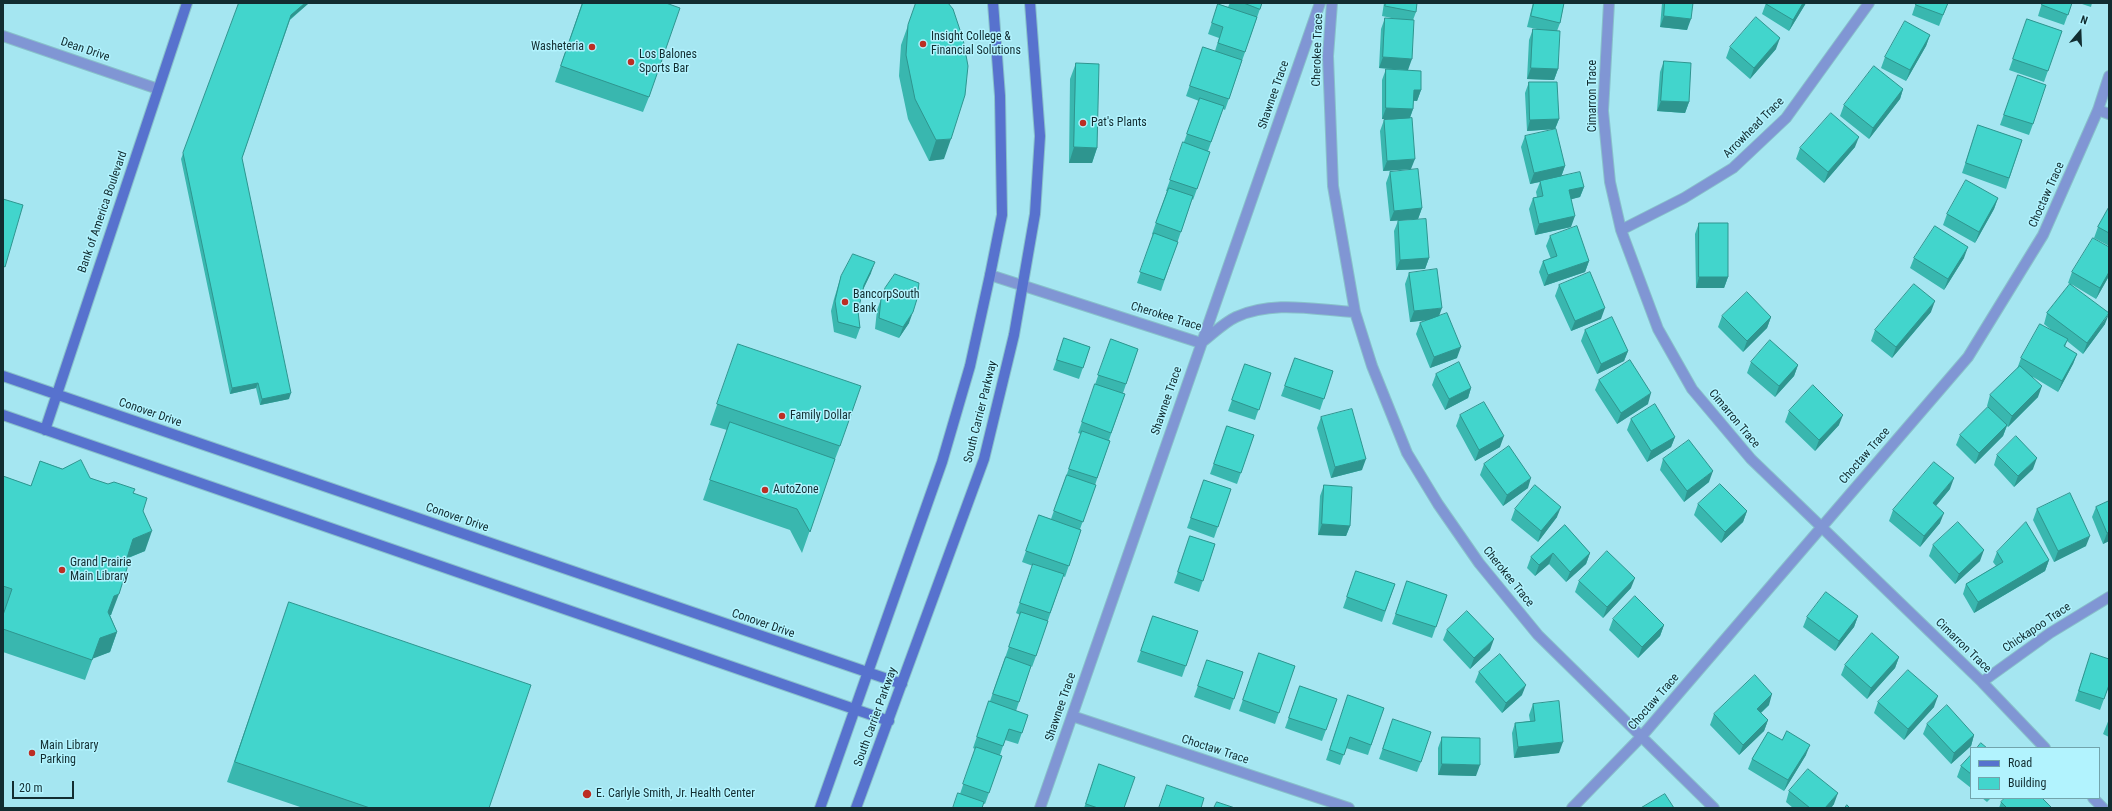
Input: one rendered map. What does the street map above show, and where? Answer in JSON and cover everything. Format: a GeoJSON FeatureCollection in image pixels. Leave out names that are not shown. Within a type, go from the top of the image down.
{"type":"FeatureCollection","features":[{"type":"Feature","properties":{"kind":"street","name":"Bank of America Boulevard"},"geometry":{"type":"LineString","coordinates":[[45,430],[187,3]]}},
{"type":"Feature","properties":{"kind":"street","name":"South Carrier Parkway"},"geometry":{"type":"LineString","coordinates":[[820,808],[942,462],[970,366],[990,275],[1002,215],[1000,96],[993,3]]}},
{"type":"Feature","properties":{"kind":"street","name":"South Carrier Parkway"},"geometry":{"type":"LineString","coordinates":[[856,808],[984,459],[1014,335],[1035,214],[1040,136],[1030,3]]}},
{"type":"Feature","properties":{"kind":"street","name":"Shawnee Trace"},"geometry":{"type":"LineString","coordinates":[[1040,808],[1320,3]]}},
{"type":"Feature","properties":{"kind":"street","name":"Cherokee Trace"},"geometry":{"type":"LineString","coordinates":[[1332,3],[1328,56],[1333,186],[1355,312],[1372,366],[1407,453],[1438,504],[1479,564],[1538,635],[1714,808]]}},
{"type":"Feature","properties":{"kind":"street","name":"Cimarron Trace"},"geometry":{"type":"LineString","coordinates":[[1609,3],[1603,112],[1610,182],[1621,230],[1658,329],[1692,389],[1751,459],[1982,682],[2044,747]]}},
{"type":"Feature","properties":{"kind":"street","name":"Arrowhead Trace"},"geometry":{"type":"LineString","coordinates":[[1621,230],[1684,198],[1733,168],[1786,118],[1869,3]]}},
{"type":"Feature","properties":{"kind":"street","name":"Dean Drive"},"geometry":{"type":"LineString","coordinates":[[3,36],[158,89]]}},
{"type":"Feature","properties":{"kind":"street","name":"Choctaw Trace"},"geometry":{"type":"LineString","coordinates":[[1572,808],[1641,737],[1968,357],[2043,235],[2098,110],[2109,76]]}},
{"type":"Feature","properties":{"kind":"street"},"geometry":{"type":"LineString","coordinates":[[2098,110],[2109,114]]}},
{"type":"Feature","properties":{"kind":"street","name":"Cherokee Trace"},"geometry":{"type":"LineString","coordinates":[[990,275],[1201,343],[1235,318],[1268,308],[1305,307],[1355,312]]}},
{"type":"Feature","properties":{"kind":"street","name":"Conover Drive"},"geometry":{"type":"LineString","coordinates":[[3,376],[868,674],[902,684]]}},
{"type":"Feature","properties":{"kind":"street"},"geometry":{"type":"LineString","coordinates":[[3,415],[889,721]]}},
{"type":"Feature","properties":{"kind":"street","name":"Chickapoo Trace"},"geometry":{"type":"LineString","coordinates":[[1982,682],[2050,633],[2109,597]]}},
{"type":"Feature","properties":{"kind":"street","name":"Choctaw Trace"},"geometry":{"type":"LineString","coordinates":[[1072,716],[1349,808]]}},
{"type":"Feature","properties":{"kind":"street"},"geometry":{"type":"LineString","coordinates":[[2094,799],[2103,808]]}},
{"type":"Feature","properties":{"kind":"building"},"geometry":{"type":"Polygon","coordinates":[[[239,3],[305,3],[291,15],[242,158],[291,393],[262,399],[258,383],[232,388],[183,153],[239,3]]]}},
{"type":"Feature","properties":{"kind":"building"},"geometry":{"type":"Polygon","coordinates":[[[583,3],[666,3],[680,8],[649,97],[561,66],[583,3]]]}},
{"type":"Feature","properties":{"kind":"building"},"geometry":{"type":"Polygon","coordinates":[[[916,3],[948,3],[953,9],[963,39],[968,66],[965,95],[951,139],[936,140],[915,99],[906,55],[908,25],[916,3]]]}},
{"type":"Feature","properties":{"kind":"building"},"geometry":{"type":"Polygon","coordinates":[[[1244,3],[1262,3],[1260,9],[1244,3]]]}},
{"type":"Feature","properties":{"kind":"building"},"geometry":{"type":"Polygon","coordinates":[[[1386,3],[1417,3],[1416,12],[1385,6],[1386,3]]]}},
{"type":"Feature","properties":{"kind":"building"},"geometry":{"type":"Polygon","coordinates":[[[1534,3],[1564,3],[1560,23],[1531,16],[1534,3]]]}},
{"type":"Feature","properties":{"kind":"building"},"geometry":{"type":"Polygon","coordinates":[[[1665,3],[1693,3],[1691,19],[1664,16],[1665,3]]]}},
{"type":"Feature","properties":{"kind":"building"},"geometry":{"type":"Polygon","coordinates":[[[1766,3],[1803,3],[1793,20],[1766,3]]]}},
{"type":"Feature","properties":{"kind":"building"},"geometry":{"type":"Polygon","coordinates":[[[1916,3],[1948,3],[1943,15],[1916,5],[1916,3]]]}},
{"type":"Feature","properties":{"kind":"building"},"geometry":{"type":"Polygon","coordinates":[[[2042,3],[2072,3],[2068,15],[2042,5],[2042,3]]]}},
{"type":"Feature","properties":{"kind":"building"},"geometry":{"type":"Polygon","coordinates":[[[1218,4],[1257,17],[1245,52],[1218,43],[1223,27],[1212,23],[1218,4]]]}},
{"type":"Feature","properties":{"kind":"building"},"geometry":{"type":"Polygon","coordinates":[[[1756,17],[1780,38],[1754,68],[1730,47],[1756,17]]]}},
{"type":"Feature","properties":{"kind":"building"},"geometry":{"type":"Polygon","coordinates":[[[1385,18],[1414,20],[1412,59],[1383,57],[1385,18]]]}},
{"type":"Feature","properties":{"kind":"building"},"geometry":{"type":"Polygon","coordinates":[[[2027,19],[2062,31],[2048,71],[2013,59],[2027,19]]]}},
{"type":"Feature","properties":{"kind":"building"},"geometry":{"type":"Polygon","coordinates":[[[1905,21],[1930,35],[1910,70],[1885,57],[1905,21]]]}},
{"type":"Feature","properties":{"kind":"building"},"geometry":{"type":"Polygon","coordinates":[[[1533,29],[1560,31],[1558,69],[1531,68],[1533,29]]]}},
{"type":"Feature","properties":{"kind":"building"},"geometry":{"type":"Polygon","coordinates":[[[1203,47],[1242,60],[1229,99],[1190,86],[1203,47]]]}},
{"type":"Feature","properties":{"kind":"building"},"geometry":{"type":"Polygon","coordinates":[[[1664,61],[1691,63],[1689,102],[1661,101],[1664,61]]]}},
{"type":"Feature","properties":{"kind":"building"},"geometry":{"type":"Polygon","coordinates":[[[1076,63],[1099,64],[1097,148],[1074,147],[1076,63]]]}},
{"type":"Feature","properties":{"kind":"building"},"geometry":{"type":"Polygon","coordinates":[[[1874,66],[1903,89],[1873,128],[1844,105],[1874,66]]]}},
{"type":"Feature","properties":{"kind":"building"},"geometry":{"type":"Polygon","coordinates":[[[1386,69],[1421,71],[1421,90],[1414,90],[1413,109],[1386,108],[1386,69]]]}},
{"type":"Feature","properties":{"kind":"building"},"geometry":{"type":"Polygon","coordinates":[[[2018,75],[2046,85],[2033,124],[2004,115],[2018,75]]]}},
{"type":"Feature","properties":{"kind":"building"},"geometry":{"type":"Polygon","coordinates":[[[1529,82],[1557,82],[1559,119],[1530,120],[1529,82]]]}},
{"type":"Feature","properties":{"kind":"building"},"geometry":{"type":"Polygon","coordinates":[[[1200,98],[1224,106],[1211,142],[1187,134],[1200,98]]]}},
{"type":"Feature","properties":{"kind":"building"},"geometry":{"type":"Polygon","coordinates":[[[1831,113],[1859,137],[1828,172],[1800,148],[1831,113]]]}},
{"type":"Feature","properties":{"kind":"building"},"geometry":{"type":"Polygon","coordinates":[[[1412,118],[1415,159],[1387,161],[1384,120],[1412,118]]]}},
{"type":"Feature","properties":{"kind":"building"},"geometry":{"type":"Polygon","coordinates":[[[1978,125],[2022,140],[2009,178],[1966,163],[1978,125]]]}},
{"type":"Feature","properties":{"kind":"building"},"geometry":{"type":"Polygon","coordinates":[[[1556,129],[1565,166],[1534,173],[1525,136],[1556,129]]]}},
{"type":"Feature","properties":{"kind":"building"},"geometry":{"type":"Polygon","coordinates":[[[1183,142],[1210,152],[1197,189],[1170,180],[1183,142]]]}},
{"type":"Feature","properties":{"kind":"building"},"geometry":{"type":"Polygon","coordinates":[[[1418,169],[1422,208],[1394,211],[1390,172],[1418,169]]]}},
{"type":"Feature","properties":{"kind":"building"},"geometry":{"type":"Polygon","coordinates":[[[1580,172],[1584,187],[1569,190],[1575,216],[1539,224],[1533,198],[1543,196],[1540,181],[1580,172]]]}},
{"type":"Feature","properties":{"kind":"building"},"geometry":{"type":"Polygon","coordinates":[[[1966,180],[1998,198],[1979,232],[1947,214],[1966,180]]]}},
{"type":"Feature","properties":{"kind":"building"},"geometry":{"type":"Polygon","coordinates":[[[1169,188],[1193,196],[1181,232],[1156,223],[1169,188]]]}},
{"type":"Feature","properties":{"kind":"building"},"geometry":{"type":"Polygon","coordinates":[[[3,199],[23,205],[5,267],[3,266],[3,199]]]}},
{"type":"Feature","properties":{"kind":"building"},"geometry":{"type":"Polygon","coordinates":[[[2109,207],[2109,233],[2098,227],[2109,207]]]}},
{"type":"Feature","properties":{"kind":"building"},"geometry":{"type":"Polygon","coordinates":[[[1426,219],[1429,258],[1400,260],[1398,221],[1426,219]]]}},
{"type":"Feature","properties":{"kind":"building"},"geometry":{"type":"Polygon","coordinates":[[[1699,223],[1728,223],[1728,277],[1699,277],[1699,223]]]}},
{"type":"Feature","properties":{"kind":"building"},"geometry":{"type":"Polygon","coordinates":[[[1577,226],[1589,261],[1548,275],[1543,261],[1557,256],[1550,236],[1577,226]]]}},
{"type":"Feature","properties":{"kind":"building"},"geometry":{"type":"Polygon","coordinates":[[[1935,226],[1968,247],[1948,279],[1914,258],[1935,226]]]}},
{"type":"Feature","properties":{"kind":"building"},"geometry":{"type":"Polygon","coordinates":[[[1154,233],[1178,242],[1164,280],[1140,272],[1154,233]]]}},
{"type":"Feature","properties":{"kind":"building"},"geometry":{"type":"Polygon","coordinates":[[[2093,238],[2109,247],[2109,272],[2100,288],[2072,272],[2093,238]]]}},
{"type":"Feature","properties":{"kind":"building","name":"BancorpSouth Bank"},"geometry":{"type":"Polygon","coordinates":[[[853,254],[875,262],[864,285],[858,311],[860,328],[838,322],[835,301],[841,276],[853,254]]]}},
{"type":"Feature","properties":{"kind":"building"},"geometry":{"type":"Polygon","coordinates":[[[1437,269],[1442,308],[1414,311],[1409,273],[1437,269]]]}},
{"type":"Feature","properties":{"kind":"building"},"geometry":{"type":"Polygon","coordinates":[[[1590,272],[1605,308],[1575,321],[1559,285],[1590,272]]]}},
{"type":"Feature","properties":{"kind":"building","name":"BancorpSouth Bank"},"geometry":{"type":"Polygon","coordinates":[[[895,274],[919,283],[917,299],[913,312],[903,327],[879,318],[881,299],[885,288],[895,274]]]}},
{"type":"Feature","properties":{"kind":"building"},"geometry":{"type":"Polygon","coordinates":[[[1914,284],[1935,301],[1896,347],[1875,330],[1914,284]]]}},
{"type":"Feature","properties":{"kind":"building"},"geometry":{"type":"Polygon","coordinates":[[[2070,284],[2109,313],[2087,343],[2047,313],[2070,284]]]}},
{"type":"Feature","properties":{"kind":"building"},"geometry":{"type":"Polygon","coordinates":[[[1747,292],[1771,317],[1747,341],[1722,316],[1747,292]]]}},
{"type":"Feature","properties":{"kind":"building"},"geometry":{"type":"Polygon","coordinates":[[[1447,313],[1461,347],[1434,357],[1420,323],[1447,313]]]}},
{"type":"Feature","properties":{"kind":"building"},"geometry":{"type":"Polygon","coordinates":[[[1612,317],[1628,351],[1601,364],[1585,330],[1612,317]]]}},
{"type":"Feature","properties":{"kind":"building"},"geometry":{"type":"Polygon","coordinates":[[[2040,324],[2068,339],[2064,346],[2077,354],[2062,381],[2021,358],[2040,324]]]}},
{"type":"Feature","properties":{"kind":"building"},"geometry":{"type":"Polygon","coordinates":[[[1064,338],[1090,347],[1083,368],[1057,360],[1064,338]]]}},
{"type":"Feature","properties":{"kind":"building"},"geometry":{"type":"Polygon","coordinates":[[[1111,339],[1138,349],[1126,384],[1098,375],[1111,339]]]}},
{"type":"Feature","properties":{"kind":"building"},"geometry":{"type":"Polygon","coordinates":[[[1770,340],[1798,365],[1779,386],[1751,362],[1770,340]]]}},
{"type":"Feature","properties":{"kind":"building","name":"Family Dollar"},"geometry":{"type":"Polygon","coordinates":[[[738,344],[861,386],[840,446],[717,404],[738,344]]]}},
{"type":"Feature","properties":{"kind":"building"},"geometry":{"type":"Polygon","coordinates":[[[1295,358],[1333,371],[1324,399],[1285,386],[1295,358]]]}},
{"type":"Feature","properties":{"kind":"building"},"geometry":{"type":"Polygon","coordinates":[[[1630,360],[1651,393],[1621,413],[1599,380],[1630,360]]]}},
{"type":"Feature","properties":{"kind":"building"},"geometry":{"type":"Polygon","coordinates":[[[1459,362],[1471,388],[1449,399],[1436,374],[1459,362]]]}},
{"type":"Feature","properties":{"kind":"building"},"geometry":{"type":"Polygon","coordinates":[[[1245,364],[1271,373],[1259,410],[1232,400],[1245,364]]]}},
{"type":"Feature","properties":{"kind":"building"},"geometry":{"type":"Polygon","coordinates":[[[2020,366],[2042,386],[2012,416],[1990,395],[2020,366]]]}},
{"type":"Feature","properties":{"kind":"building"},"geometry":{"type":"Polygon","coordinates":[[[1095,384],[1125,394],[1111,433],[1082,422],[1095,384]]]}},
{"type":"Feature","properties":{"kind":"building"},"geometry":{"type":"Polygon","coordinates":[[[1813,385],[1843,415],[1819,440],[1789,411],[1813,385]]]}},
{"type":"Feature","properties":{"kind":"building"},"geometry":{"type":"Polygon","coordinates":[[[1484,402],[1504,436],[1479,450],[1460,415],[1484,402]]]}},
{"type":"Feature","properties":{"kind":"building"},"geometry":{"type":"Polygon","coordinates":[[[1655,404],[1675,437],[1651,451],[1631,419],[1655,404]]]}},
{"type":"Feature","properties":{"kind":"building"},"geometry":{"type":"Polygon","coordinates":[[[1988,407],[2007,425],[1979,453],[1960,435],[1988,407]]]}},
{"type":"Feature","properties":{"kind":"building"},"geometry":{"type":"Polygon","coordinates":[[[1352,409],[1366,459],[1335,467],[1321,417],[1352,409]]]}},
{"type":"Feature","properties":{"kind":"building","name":"AutoZone"},"geometry":{"type":"Polygon","coordinates":[[[730,422],[835,459],[810,532],[797,509],[710,480],[730,422]]]}},
{"type":"Feature","properties":{"kind":"building"},"geometry":{"type":"Polygon","coordinates":[[[1227,426],[1254,435],[1241,473],[1214,464],[1227,426]]]}},
{"type":"Feature","properties":{"kind":"building"},"geometry":{"type":"Polygon","coordinates":[[[1082,431],[1110,441],[1097,478],[1069,469],[1082,431]]]}},
{"type":"Feature","properties":{"kind":"building"},"geometry":{"type":"Polygon","coordinates":[[[2016,436],[2037,458],[2018,476],[1997,455],[2016,436]]]}},
{"type":"Feature","properties":{"kind":"building"},"geometry":{"type":"Polygon","coordinates":[[[1689,440],[1713,471],[1687,491],[1663,459],[1689,440]]]}},
{"type":"Feature","properties":{"kind":"building"},"geometry":{"type":"Polygon","coordinates":[[[1509,446],[1531,478],[1507,495],[1484,464],[1509,446]]]}},
{"type":"Feature","properties":{"kind":"building","name":"Grand Prairie Main Library"},"geometry":{"type":"Polygon","coordinates":[[[81,460],[90,478],[108,484],[114,482],[135,489],[133,493],[147,498],[143,511],[152,531],[133,539],[126,561],[129,562],[119,594],[114,596],[108,612],[117,632],[100,638],[92,660],[3,629],[3,615],[12,589],[3,586],[3,476],[31,486],[40,461],[62,469],[81,460]]]}},
{"type":"Feature","properties":{"kind":"building"},"geometry":{"type":"Polygon","coordinates":[[[1934,462],[1954,478],[1933,503],[1944,513],[1924,536],[1893,510],[1934,462]]]}},
{"type":"Feature","properties":{"kind":"building"},"geometry":{"type":"Polygon","coordinates":[[[1067,475],[1096,485],[1083,522],[1054,511],[1067,475]]]}},
{"type":"Feature","properties":{"kind":"building"},"geometry":{"type":"Polygon","coordinates":[[[1204,480],[1231,489],[1218,527],[1191,518],[1204,480]]]}},
{"type":"Feature","properties":{"kind":"building"},"geometry":{"type":"Polygon","coordinates":[[[1720,484],[1747,511],[1725,532],[1698,504],[1720,484]]]}},
{"type":"Feature","properties":{"kind":"building"},"geometry":{"type":"Polygon","coordinates":[[[1324,485],[1352,487],[1350,526],[1322,524],[1324,485]]]}},
{"type":"Feature","properties":{"kind":"building"},"geometry":{"type":"Polygon","coordinates":[[[1535,485],[1561,507],[1541,531],[1515,509],[1535,485]]]}},
{"type":"Feature","properties":{"kind":"building"},"geometry":{"type":"Polygon","coordinates":[[[2070,493],[2090,536],[2058,551],[2037,509],[2070,493]]]}},
{"type":"Feature","properties":{"kind":"building"},"geometry":{"type":"Polygon","coordinates":[[[2109,501],[2109,532],[2107,533],[2096,507],[2109,501]]]}},
{"type":"Feature","properties":{"kind":"building"},"geometry":{"type":"Polygon","coordinates":[[[1039,515],[1081,530],[1069,566],[1026,551],[1039,515]]]}},
{"type":"Feature","properties":{"kind":"building"},"geometry":{"type":"Polygon","coordinates":[[[1958,522],[1984,550],[1959,574],[1933,545],[1958,522]]]}},
{"type":"Feature","properties":{"kind":"building"},"geometry":{"type":"Polygon","coordinates":[[[2026,522],[2049,560],[1978,602],[1966,584],[2003,562],[1997,552],[2026,522]]]}},
{"type":"Feature","properties":{"kind":"building"},"geometry":{"type":"Polygon","coordinates":[[[1565,525],[1590,553],[1570,572],[1553,553],[1539,565],[1531,557],[1565,525]]]}},
{"type":"Feature","properties":{"kind":"building"},"geometry":{"type":"Polygon","coordinates":[[[1190,536],[1215,544],[1203,581],[1178,572],[1190,536]]]}},
{"type":"Feature","properties":{"kind":"building"},"geometry":{"type":"Polygon","coordinates":[[[1607,551],[1635,578],[1607,607],[1579,581],[1607,551]]]}},
{"type":"Feature","properties":{"kind":"building"},"geometry":{"type":"Polygon","coordinates":[[[1033,564],[1064,574],[1050,613],[1020,603],[1033,564]]]}},
{"type":"Feature","properties":{"kind":"building"},"geometry":{"type":"Polygon","coordinates":[[[1356,571],[1395,584],[1385,611],[1347,597],[1356,571]]]}},
{"type":"Feature","properties":{"kind":"building"},"geometry":{"type":"Polygon","coordinates":[[[1407,581],[1447,595],[1436,627],[1396,614],[1407,581]]]}},
{"type":"Feature","properties":{"kind":"building"},"geometry":{"type":"Polygon","coordinates":[[[1826,592],[1858,616],[1839,641],[1807,617],[1826,592]]]}},
{"type":"Feature","properties":{"kind":"building"},"geometry":{"type":"Polygon","coordinates":[[[1635,596],[1664,625],[1642,647],[1613,619],[1635,596]]]}},
{"type":"Feature","properties":{"kind":"building"},"geometry":{"type":"Polygon","coordinates":[[[289,602],[531,685],[489,808],[370,808],[235,762],[289,602]]]}},
{"type":"Feature","properties":{"kind":"building"},"geometry":{"type":"Polygon","coordinates":[[[1467,611],[1494,639],[1474,658],[1447,630],[1467,611]]]}},
{"type":"Feature","properties":{"kind":"building"},"geometry":{"type":"Polygon","coordinates":[[[1021,612],[1048,621],[1036,656],[1009,647],[1021,612]]]}},
{"type":"Feature","properties":{"kind":"building"},"geometry":{"type":"Polygon","coordinates":[[[1153,616],[1198,631],[1186,666],[1141,651],[1153,616]]]}},
{"type":"Feature","properties":{"kind":"building"},"geometry":{"type":"Polygon","coordinates":[[[1872,633],[1899,657],[1871,688],[1845,665],[1872,633]]]}},
{"type":"Feature","properties":{"kind":"building"},"geometry":{"type":"Polygon","coordinates":[[[1259,653],[1295,666],[1279,713],[1243,700],[1259,653]]]}},
{"type":"Feature","properties":{"kind":"building"},"geometry":{"type":"Polygon","coordinates":[[[2091,653],[2109,659],[2109,685],[2104,699],[2079,691],[2091,653]]]}},
{"type":"Feature","properties":{"kind":"building"},"geometry":{"type":"Polygon","coordinates":[[[1500,654],[1526,685],[1506,703],[1479,672],[1500,654]]]}},
{"type":"Feature","properties":{"kind":"building"},"geometry":{"type":"Polygon","coordinates":[[[1006,657],[1031,666],[1019,702],[993,694],[1006,657]]]}},
{"type":"Feature","properties":{"kind":"building"},"geometry":{"type":"Polygon","coordinates":[[[1207,660],[1243,672],[1234,699],[1198,686],[1207,660]]]}},
{"type":"Feature","properties":{"kind":"building"},"geometry":{"type":"Polygon","coordinates":[[[1908,670],[1938,696],[1908,729],[1878,702],[1908,670]]]}},
{"type":"Feature","properties":{"kind":"building"},"geometry":{"type":"Polygon","coordinates":[[[1755,675],[1772,694],[1757,709],[1768,720],[1743,745],[1714,714],[1755,675]]]}},
{"type":"Feature","properties":{"kind":"building"},"geometry":{"type":"Polygon","coordinates":[[[1300,686],[1337,699],[1326,730],[1289,718],[1300,686]]]}},
{"type":"Feature","properties":{"kind":"building"},"geometry":{"type":"Polygon","coordinates":[[[1348,695],[1384,708],[1371,745],[1350,737],[1344,755],[1330,750],[1348,695]]]}},
{"type":"Feature","properties":{"kind":"building"},"geometry":{"type":"Polygon","coordinates":[[[989,701],[1028,715],[1022,733],[1009,729],[1003,746],[977,737],[989,701]]]}},
{"type":"Feature","properties":{"kind":"building"},"geometry":{"type":"Polygon","coordinates":[[[1559,701],[1563,742],[1518,747],[1515,723],[1535,721],[1533,704],[1559,701]]]}},
{"type":"Feature","properties":{"kind":"building"},"geometry":{"type":"Polygon","coordinates":[[[1947,705],[1974,735],[1954,753],[1927,724],[1947,705]]]}},
{"type":"Feature","properties":{"kind":"building"},"geometry":{"type":"Polygon","coordinates":[[[1393,719],[1431,732],[1421,762],[1383,749],[1393,719]]]}},
{"type":"Feature","properties":{"kind":"building"},"geometry":{"type":"Polygon","coordinates":[[[1787,731],[1810,745],[1788,780],[1752,759],[1768,732],[1782,740],[1787,731]]]}},
{"type":"Feature","properties":{"kind":"building"},"geometry":{"type":"Polygon","coordinates":[[[1442,737],[1480,738],[1480,765],[1442,764],[1442,737]]]}},
{"type":"Feature","properties":{"kind":"building"},"geometry":{"type":"Polygon","coordinates":[[[1981,743],[1986,747],[1978,747],[1981,743]]]}},
{"type":"Feature","properties":{"kind":"building"},"geometry":{"type":"Polygon","coordinates":[[[976,747],[1002,756],[989,793],[963,784],[976,747]]]}},
{"type":"Feature","properties":{"kind":"building"},"geometry":{"type":"Polygon","coordinates":[[[1970,756],[1970,773],[1961,766],[1970,756]]]}},
{"type":"Feature","properties":{"kind":"building"},"geometry":{"type":"Polygon","coordinates":[[[1099,764],[1135,777],[1124,808],[1098,808],[1086,804],[1099,764]]]}},
{"type":"Feature","properties":{"kind":"building"},"geometry":{"type":"Polygon","coordinates":[[[1808,769],[1838,793],[1825,808],[1810,808],[1789,791],[1808,769]]]}},
{"type":"Feature","properties":{"kind":"building"},"geometry":{"type":"Polygon","coordinates":[[[1167,785],[1204,798],[1201,808],[1159,808],[1167,785]]]}},
{"type":"Feature","properties":{"kind":"building"},"geometry":{"type":"Polygon","coordinates":[[[958,793],[984,802],[982,808],[953,808],[958,793]]]}},
{"type":"Feature","properties":{"kind":"building"},"geometry":{"type":"Polygon","coordinates":[[[1665,794],[1674,808],[1641,808],[1665,794]]]}},
{"type":"Feature","properties":{"kind":"building"},"geometry":{"type":"Polygon","coordinates":[[[2004,799],[2043,799],[2052,808],[2007,808],[2001,802],[2004,799]]]}},
{"type":"Feature","properties":{"kind":"building"},"geometry":{"type":"Polygon","coordinates":[[[1217,802],[1235,808],[1214,808],[1217,802]]]}},
{"type":"Feature","properties":{"kind":"place","name":"Insight College & Financial Solutions"},"geometry":{"type":"Point","coordinates":[923,44]}},
{"type":"Feature","properties":{"kind":"place","name":"Washeteria"},"geometry":{"type":"Point","coordinates":[592,47]}},
{"type":"Feature","properties":{"kind":"place","name":"Los Balones Sports Bar"},"geometry":{"type":"Point","coordinates":[631,62]}},
{"type":"Feature","properties":{"kind":"place","name":"Pat's Plants"},"geometry":{"type":"Point","coordinates":[1083,123]}},
{"type":"Feature","properties":{"kind":"place","name":"BancorpSouth Bank"},"geometry":{"type":"Point","coordinates":[845,302]}},
{"type":"Feature","properties":{"kind":"place","name":"Family Dollar"},"geometry":{"type":"Point","coordinates":[782,416]}},
{"type":"Feature","properties":{"kind":"place","name":"AutoZone"},"geometry":{"type":"Point","coordinates":[765,490]}},
{"type":"Feature","properties":{"kind":"place","name":"Grand Prairie Main Library"},"geometry":{"type":"Point","coordinates":[62,570]}},
{"type":"Feature","properties":{"kind":"place","name":"Main Library Parking"},"geometry":{"type":"Point","coordinates":[32,753]}},
{"type":"Feature","properties":{"kind":"place","name":"E. Carlyle Smith, Jr. Health Center"},"geometry":{"type":"Point","coordinates":[587,794]}}]}
